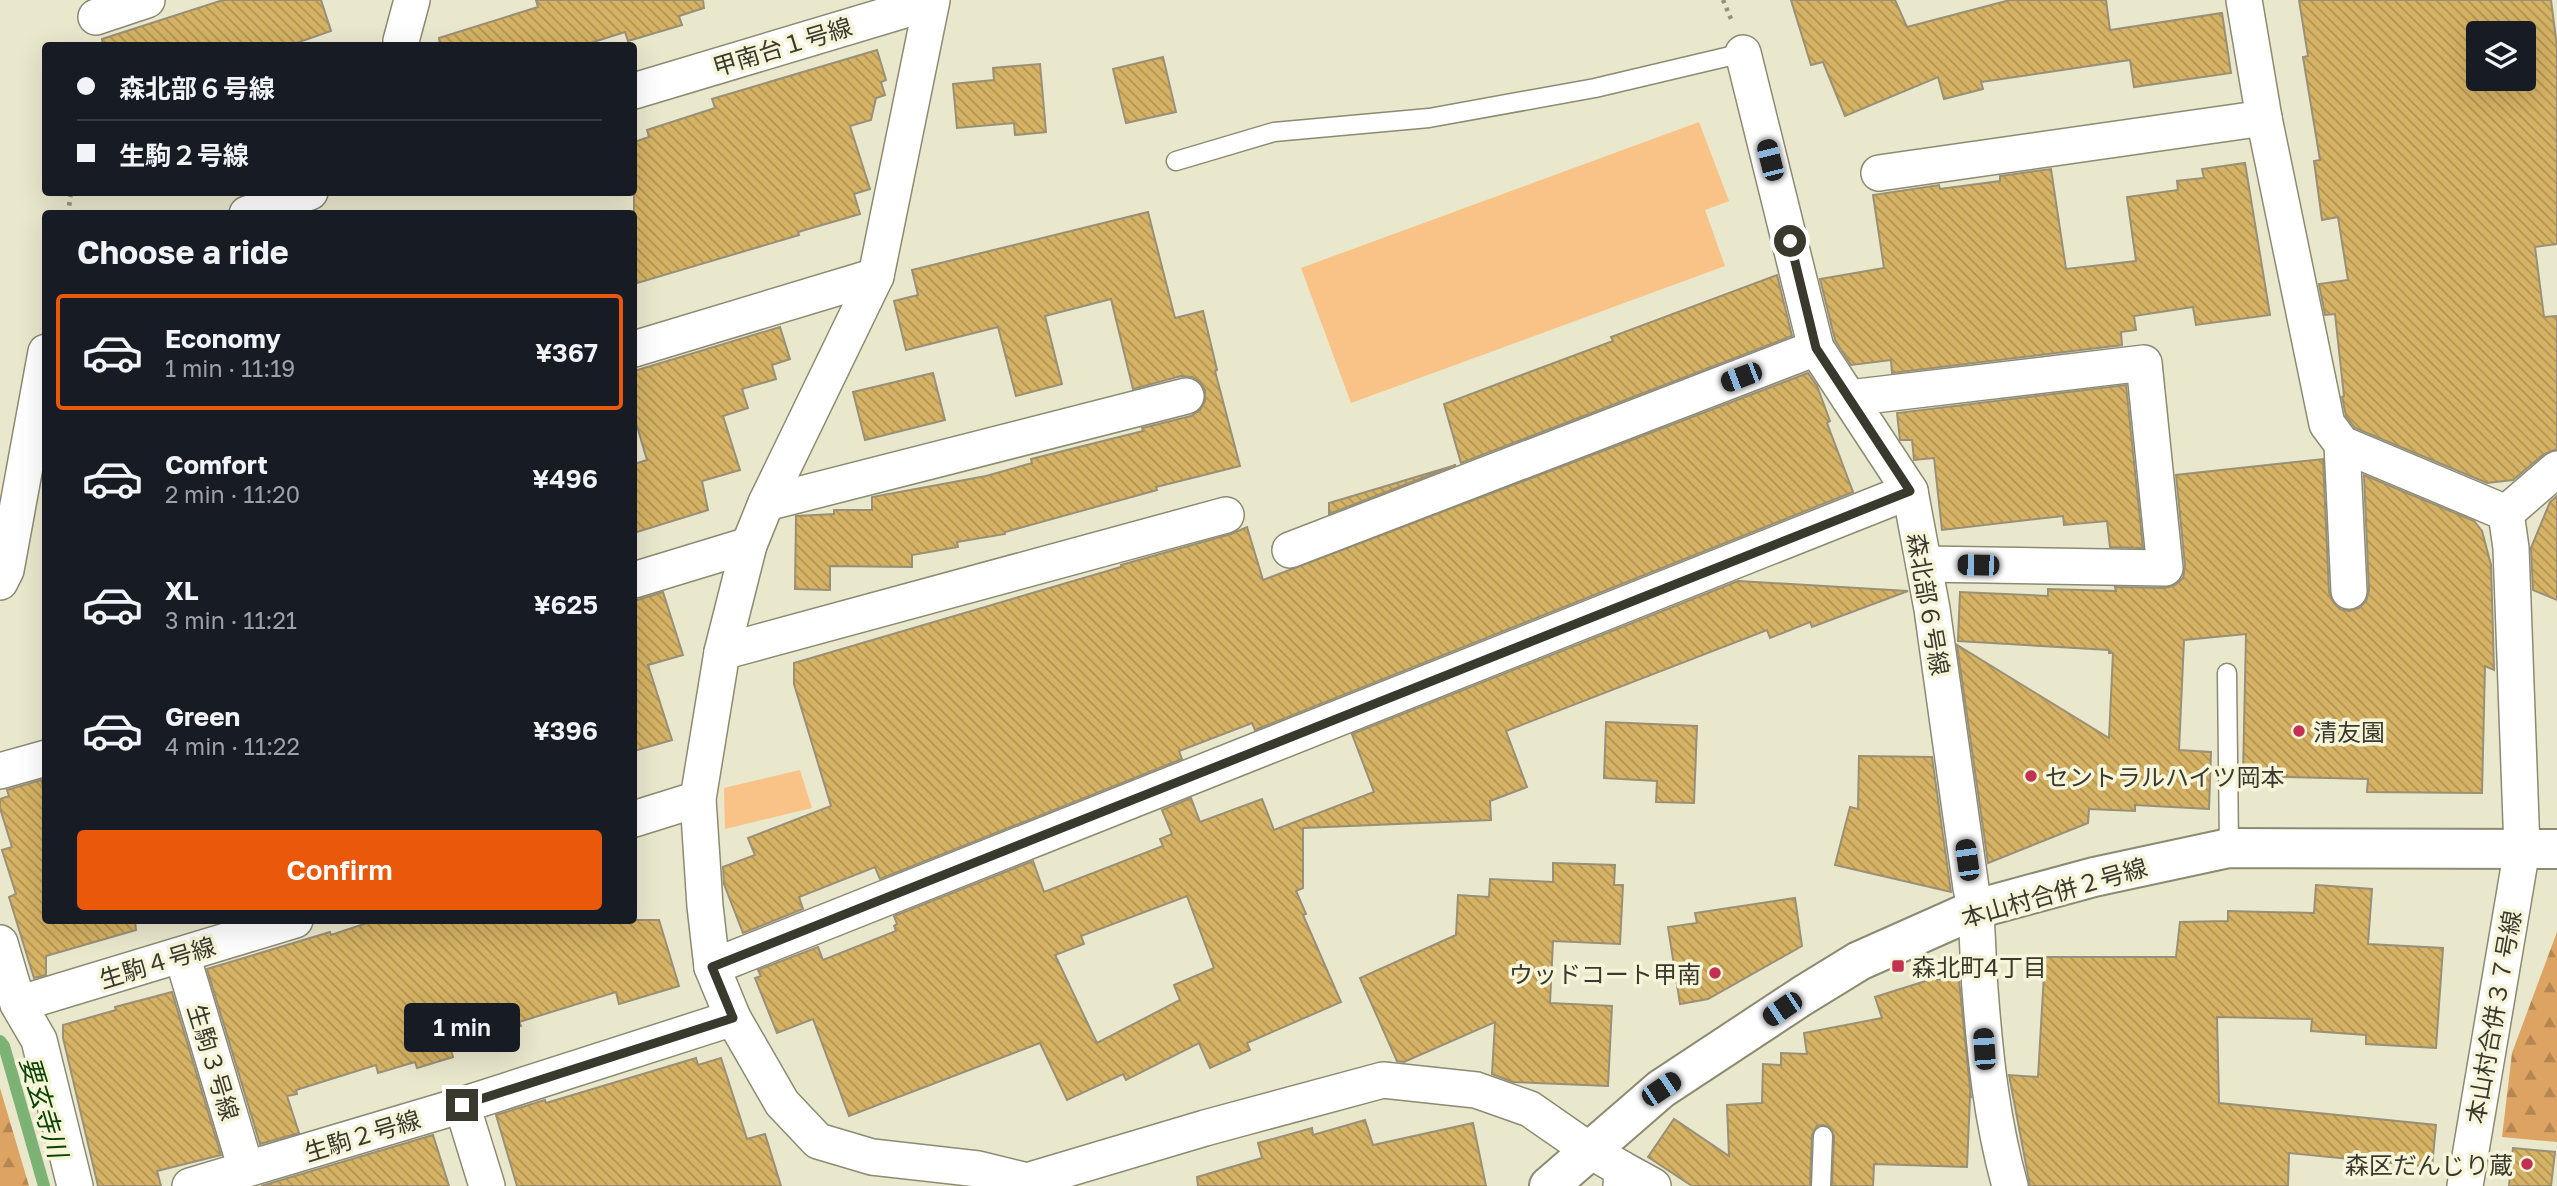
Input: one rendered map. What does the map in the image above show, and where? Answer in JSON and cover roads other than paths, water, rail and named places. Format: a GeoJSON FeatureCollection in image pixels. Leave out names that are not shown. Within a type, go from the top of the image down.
{"type":"FeatureCollection","features":[{"type":"Feature","properties":{"kind":"street"},"geometry":{"type":"LineString","coordinates":[[96,17],[147,0]]}},
{"type":"Feature","properties":{"kind":"street"},"geometry":{"type":"LineString","coordinates":[[403,42],[412,0]]}},
{"type":"Feature","properties":{"kind":"street"},"geometry":{"type":"LineString","coordinates":[[2244,0],[2264,118],[2327,424],[2342,444],[2506,513],[2557,470]]}},
{"type":"Feature","properties":{"kind":"street"},"geometry":{"type":"LineString","coordinates":[[931,1],[876,276],[766,503],[749,545],[722,652],[698,799],[712,967],[733,1018],[782,1103],[818,1142],[872,1157],[978,1169],[1028,1183],[1205,1128],[1383,1080],[1476,1090],[1530,1109],[1589,1150],[1621,1177],[1653,1186]]}},
{"type":"Feature","properties":{"kind":"street","name":"甲南台１号線"},"geometry":{"type":"LineString","coordinates":[[637,90],[931,1]]}},
{"type":"Feature","properties":{"kind":"street","name":"森北部６号線"},"geometry":{"type":"LineString","coordinates":[[1743,53],[1816,348],[1910,491],[1933,609],[1976,909],[1984,1049],[1997,1139],[2010,1186]]}},
{"type":"Feature","properties":{"kind":"street"},"geometry":{"type":"LineString","coordinates":[[1879,173],[2264,118]]}},
{"type":"Feature","properties":{"kind":"street"},"geometry":{"type":"LineString","coordinates":[[258,210],[299,196]]}},
{"type":"Feature","properties":{"kind":"street"},"geometry":{"type":"LineString","coordinates":[[637,348],[876,276]]}},
{"type":"Feature","properties":{"kind":"street"},"geometry":{"type":"LineString","coordinates":[[1290,550],[1816,348]]}},
{"type":"Feature","properties":{"kind":"street"},"geometry":{"type":"LineString","coordinates":[[1849,398],[2144,363],[2165,568],[1924,564]]}},
{"type":"Feature","properties":{"kind":"street"},"geometry":{"type":"LineString","coordinates":[[0,582],[30,524],[42,395]]}},
{"type":"Feature","properties":{"kind":"street"},"geometry":{"type":"LineString","coordinates":[[766,503],[1186,396]]}},
{"type":"Feature","properties":{"kind":"street"},"geometry":{"type":"LineString","coordinates":[[2342,444],[2349,591]]}},
{"type":"Feature","properties":{"kind":"street"},"geometry":{"type":"LineString","coordinates":[[712,967],[1910,491]]}},
{"type":"Feature","properties":{"kind":"street","name":"本山村合併３７号線"},"geometry":{"type":"LineString","coordinates":[[2465,1186],[2540,849],[2506,513]]}},
{"type":"Feature","properties":{"kind":"street"},"geometry":{"type":"LineString","coordinates":[[722,652],[1226,515]]}},
{"type":"Feature","properties":{"kind":"street"},"geometry":{"type":"LineString","coordinates":[[637,579],[749,545]]}},
{"type":"Feature","properties":{"kind":"street"},"geometry":{"type":"LineString","coordinates":[[0,771],[42,759]]}},
{"type":"Feature","properties":{"kind":"street"},"geometry":{"type":"LineString","coordinates":[[637,817],[698,799]]}},
{"type":"Feature","properties":{"kind":"street","name":"本山村合併２号線"},"geometry":{"type":"LineString","coordinates":[[1549,1186],[1661,1089],[1802,996],[1858,961],[1976,909],[2094,877],[2229,848],[2540,849]]}},
{"type":"Feature","properties":{"kind":"street","name":"生駒４号線"},"geometry":{"type":"LineString","coordinates":[[18,1004],[282,924]]}},
{"type":"Feature","properties":{"kind":"street"},"geometry":{"type":"LineString","coordinates":[[0,943],[18,1004],[39,1040],[75,1186]]}},
{"type":"Feature","properties":{"kind":"street","name":"生駒３号線"},"geometry":{"type":"LineString","coordinates":[[181,955],[246,1169]]}},
{"type":"Feature","properties":{"kind":"street","name":"生駒２号線"},"geometry":{"type":"LineString","coordinates":[[190,1186],[462,1105],[733,1018]]}},
{"type":"Feature","properties":{"kind":"street"},"geometry":{"type":"LineString","coordinates":[[462,1105],[487,1186]]}},
{"type":"Feature","properties":{"kind":"lane"},"geometry":{"type":"LineString","coordinates":[[1176,161],[1274,132],[1429,118],[1595,88],[1743,53]]}},
{"type":"Feature","properties":{"kind":"lane"},"geometry":{"type":"LineString","coordinates":[[2227,673],[2229,848]]}},
{"type":"Feature","properties":{"kind":"lane"},"geometry":{"type":"LineString","coordinates":[[1821,1186],[1823,1136]]}},
{"type":"Feature","properties":{"kind":"waterway","name":"要玄寺川"},"geometry":{"type":"LineString","coordinates":[[0,1041],[4,1046],[44,1186]]}},
{"type":"Feature","properties":{"kind":"place","name":"清友園"},"geometry":{"type":"Point","coordinates":[2299,731]}},
{"type":"Feature","properties":{"kind":"place","name":"セントラルハイツ岡本"},"geometry":{"type":"Point","coordinates":[2031,776]}},
{"type":"Feature","properties":{"kind":"place","name":"森北町4丁目"},"geometry":{"type":"Point","coordinates":[1898,966]}},
{"type":"Feature","properties":{"kind":"place","name":"ウッドコート甲南"},"geometry":{"type":"Point","coordinates":[1715,973]}},
{"type":"Feature","properties":{"kind":"place","name":"森区だんじり蔵"},"geometry":{"type":"Point","coordinates":[2527,1164]}}]}
